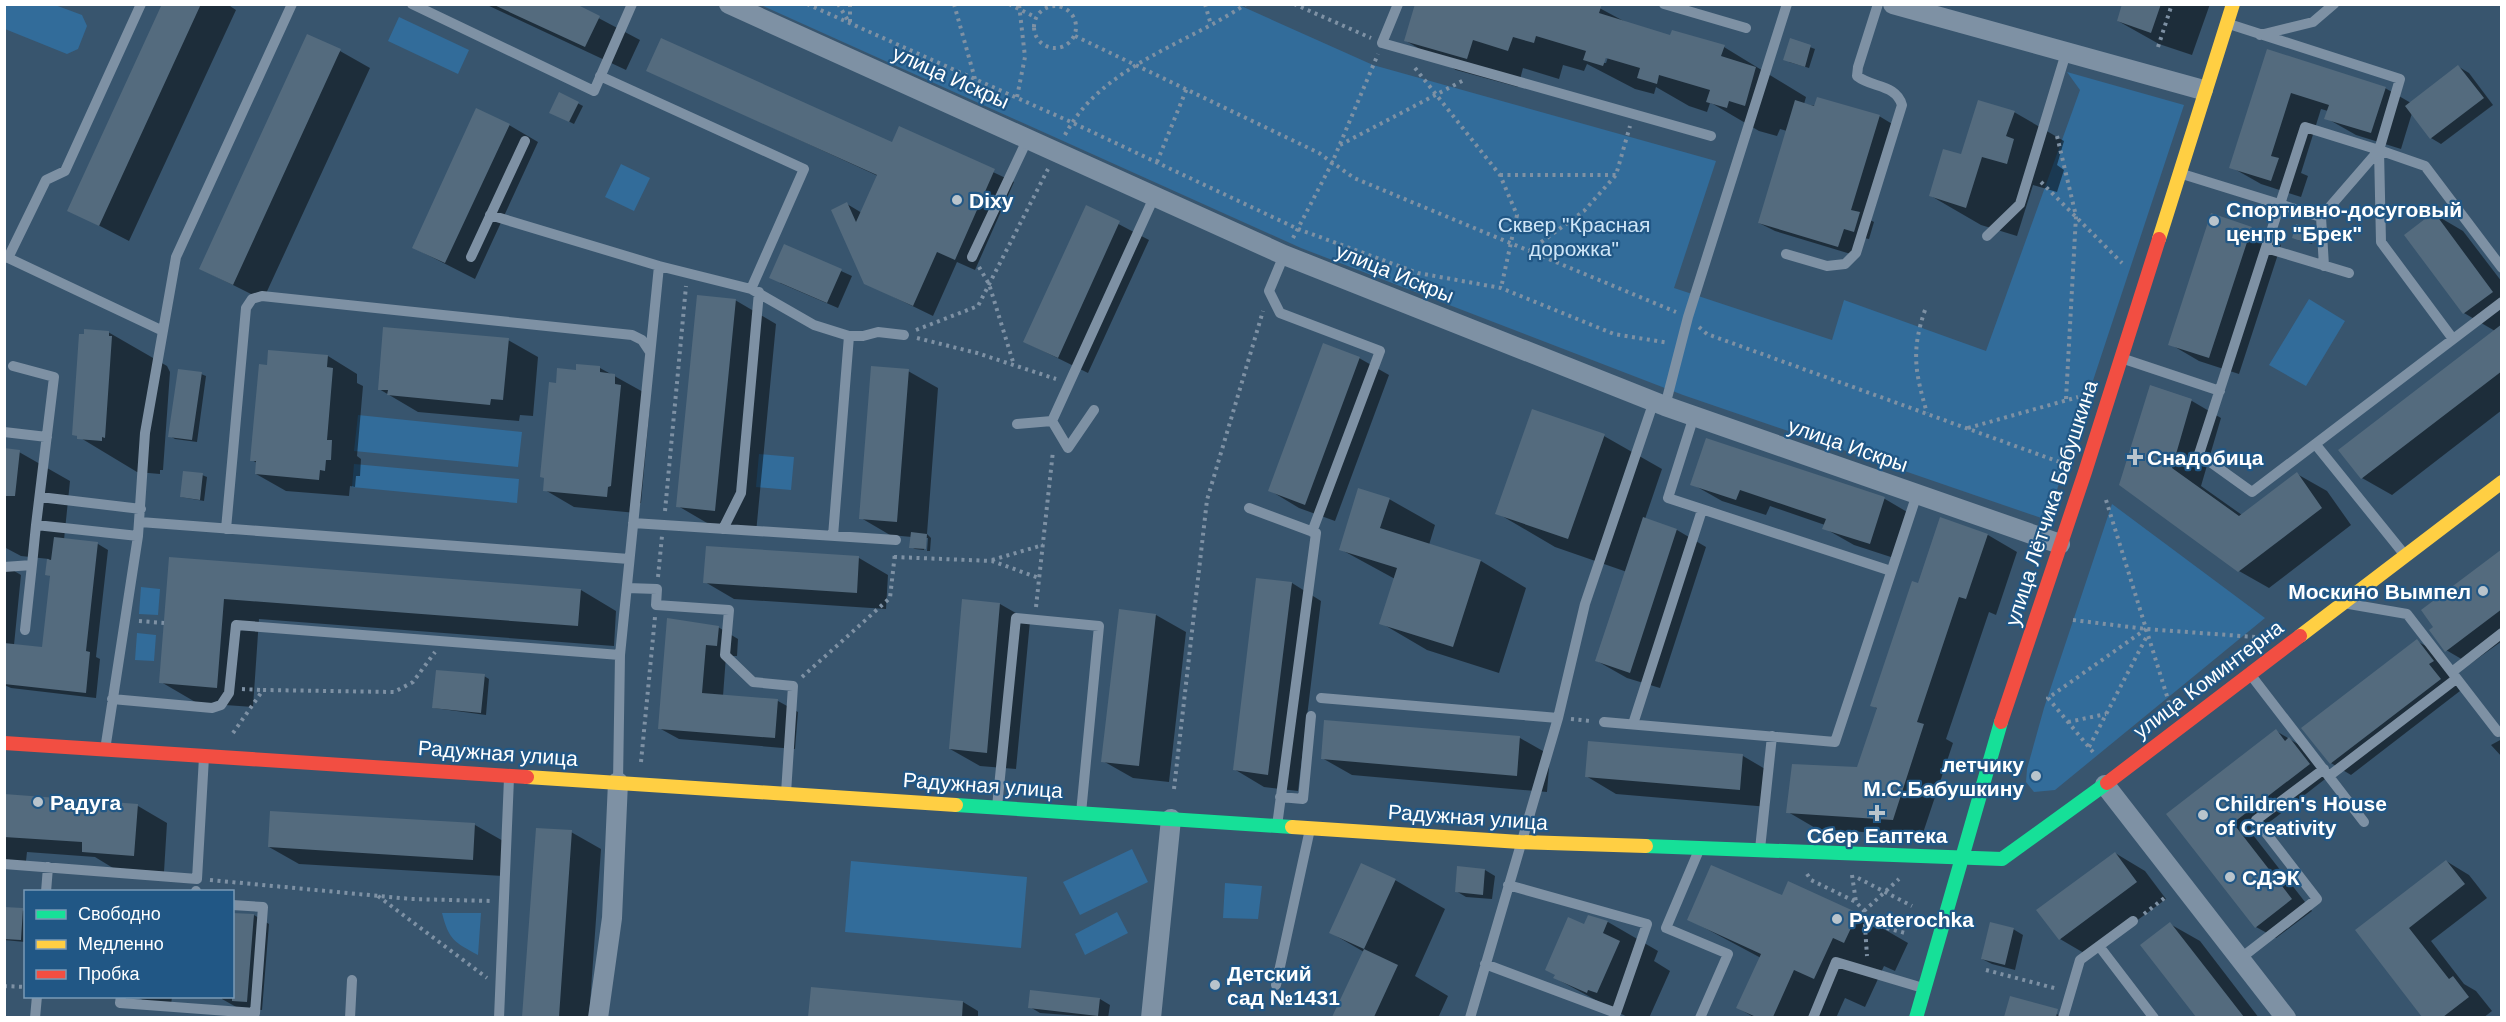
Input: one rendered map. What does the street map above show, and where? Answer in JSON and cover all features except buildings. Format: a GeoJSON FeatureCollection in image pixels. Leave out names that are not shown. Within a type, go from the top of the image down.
{"type":"FeatureCollection","features":[{"type":"Feature","properties":{"kind":"street","name":"улица Искры"},"geometry":{"type":"LineString","coordinates":[[729,4],[1284,255],[1659,404],[2060,544]]}},
{"type":"Feature","properties":{"kind":"street"},"geometry":{"type":"LineString","coordinates":[[1893,4],[2204,90]]}},
{"type":"Feature","properties":{"kind":"street","name":"улица Лётчика Бабушкина"},"geometry":{"type":"LineString","coordinates":[[1916,1017],[1959,859],[1995,739],[2085,472],[2233,4]]}},
{"type":"Feature","properties":{"kind":"street","name":"улица Коминтерна"},"geometry":{"type":"LineString","coordinates":[[1959,859],[2002,860],[2105,785],[2502,482]]}},
{"type":"Feature","properties":{"kind":"street","name":"Радужная улица"},"geometry":{"type":"LineString","coordinates":[[4,743],[1520,842],[1959,859]]}},
{"type":"Feature","properties":{"kind":"street"},"geometry":{"type":"LineString","coordinates":[[598,1017],[612,918],[618,782]]}},
{"type":"Feature","properties":{"kind":"street"},"geometry":{"type":"LineString","coordinates":[[2105,785],[2286,1017]]}},
{"type":"Feature","properties":{"kind":"street"},"geometry":{"type":"LineString","coordinates":[[1151,1017],[1171,819]]}},
{"type":"Feature","properties":{"kind":"lane"},"geometry":{"type":"LineString","coordinates":[[141,4],[65,171],[46,180],[6,257],[163,331]]}},
{"type":"Feature","properties":{"kind":"lane"},"geometry":{"type":"LineString","coordinates":[[105,750],[140,522],[145,433],[176,257],[292,4]]}},
{"type":"Feature","properties":{"kind":"lane"},"geometry":{"type":"LineString","coordinates":[[412,4],[594,90],[632,4]]}},
{"type":"Feature","properties":{"kind":"lane"},"geometry":{"type":"LineString","coordinates":[[1398,4],[1382,43],[1711,136]]}},
{"type":"Feature","properties":{"kind":"lane"},"geometry":{"type":"LineString","coordinates":[[1664,4],[1746,28]]}},
{"type":"Feature","properties":{"kind":"lane"},"geometry":{"type":"LineString","coordinates":[[1470,1017],[1558,718],[1585,604],[1681,345],[1787,4]]}},
{"type":"Feature","properties":{"kind":"lane"},"geometry":{"type":"LineString","coordinates":[[1786,254],[1827,266],[1845,264],[1856,253],[1902,105],[1899,96],[1893,91],[1864,81],[1857,76],[1878,4]]}},
{"type":"Feature","properties":{"kind":"lane"},"geometry":{"type":"LineString","coordinates":[[2260,35],[2313,22],[2334,4]]}},
{"type":"Feature","properties":{"kind":"lane"},"geometry":{"type":"LineString","coordinates":[[2226,23],[2400,79],[2379,150],[2381,242],[2453,339]]}},
{"type":"Feature","properties":{"kind":"lane"},"geometry":{"type":"LineString","coordinates":[[1987,236],[2020,204],[2066,53]]}},
{"type":"Feature","properties":{"kind":"lane"},"geometry":{"type":"LineString","coordinates":[[600,76],[804,169],[755,290],[741,493],[723,529]]}},
{"type":"Feature","properties":{"kind":"lane"},"geometry":{"type":"LineString","coordinates":[[2502,268],[2425,166],[2305,127],[2199,454],[2252,492],[2502,302]]}},
{"type":"Feature","properties":{"kind":"lane"},"geometry":{"type":"LineString","coordinates":[[972,256],[1028,138]]}},
{"type":"Feature","properties":{"kind":"lane"},"geometry":{"type":"LineString","coordinates":[[471,257],[525,141]]}},
{"type":"Feature","properties":{"kind":"lane"},"geometry":{"type":"LineString","coordinates":[[2324,266],[2321,217],[2379,150]]}},
{"type":"Feature","properties":{"kind":"lane"},"geometry":{"type":"LineString","coordinates":[[2178,172],[2321,217]]}},
{"type":"Feature","properties":{"kind":"lane"},"geometry":{"type":"LineString","coordinates":[[1052,421],[1155,195]]}},
{"type":"Feature","properties":{"kind":"lane"},"geometry":{"type":"LineString","coordinates":[[490,215],[659,266],[755,290],[814,325],[849,336],[863,336],[878,332],[904,335]]}},
{"type":"Feature","properties":{"kind":"lane"},"geometry":{"type":"LineString","coordinates":[[2266,248],[2349,273]]}},
{"type":"Feature","properties":{"kind":"lane"},"geometry":{"type":"LineString","coordinates":[[1284,255],[1269,291],[1280,313],[1380,351],[1312,532]]}},
{"type":"Feature","properties":{"kind":"lane"},"geometry":{"type":"LineString","coordinates":[[618,782],[620,655],[659,266]]}},
{"type":"Feature","properties":{"kind":"lane"},"geometry":{"type":"LineString","coordinates":[[226,529],[246,308],[252,299],[262,296],[632,335],[642,340],[650,352]]}},
{"type":"Feature","properties":{"kind":"lane"},"geometry":{"type":"LineString","coordinates":[[833,536],[849,336]]}},
{"type":"Feature","properties":{"kind":"lane"},"geometry":{"type":"LineString","coordinates":[[2120,358],[2220,392]]}},
{"type":"Feature","properties":{"kind":"lane"},"geometry":{"type":"LineString","coordinates":[[13,366],[54,377],[25,630]]}},
{"type":"Feature","properties":{"kind":"lane"},"geometry":{"type":"LineString","coordinates":[[1052,421],[1068,448],[1094,410]]}},
{"type":"Feature","properties":{"kind":"lane"},"geometry":{"type":"LineString","coordinates":[[1694,416],[1668,498],[1891,572]]}},
{"type":"Feature","properties":{"kind":"lane"},"geometry":{"type":"LineString","coordinates":[[1017,424],[1052,421]]}},
{"type":"Feature","properties":{"kind":"lane"},"geometry":{"type":"LineString","coordinates":[[4,432],[47,437]]}},
{"type":"Feature","properties":{"kind":"lane"},"geometry":{"type":"LineString","coordinates":[[2316,445],[2406,555]]}},
{"type":"Feature","properties":{"kind":"lane"},"geometry":{"type":"LineString","coordinates":[[1604,722],[1834,742],[1917,494]]}},
{"type":"Feature","properties":{"kind":"lane"},"geometry":{"type":"LineString","coordinates":[[40,497],[141,509]]}},
{"type":"Feature","properties":{"kind":"lane"},"geometry":{"type":"LineString","coordinates":[[1249,508],[1316,533],[1276,826]]}},
{"type":"Feature","properties":{"kind":"lane"},"geometry":{"type":"LineString","coordinates":[[1633,724],[1702,510]]}},
{"type":"Feature","properties":{"kind":"lane"},"geometry":{"type":"LineString","coordinates":[[140,522],[629,559]]}},
{"type":"Feature","properties":{"kind":"lane"},"geometry":{"type":"LineString","coordinates":[[633,523],[896,540]]}},
{"type":"Feature","properties":{"kind":"lane"},"geometry":{"type":"LineString","coordinates":[[36,525],[138,536]]}},
{"type":"Feature","properties":{"kind":"lane"},"geometry":{"type":"LineString","coordinates":[[4,567],[32,565]]}},
{"type":"Feature","properties":{"kind":"lane"},"geometry":{"type":"LineString","coordinates":[[627,588],[657,590],[656,605],[729,610],[725,655],[753,682],[793,686],[786,793]]}},
{"type":"Feature","properties":{"kind":"lane"},"geometry":{"type":"LineString","coordinates":[[2343,603],[2407,614],[2498,732]]}},
{"type":"Feature","properties":{"kind":"lane"},"geometry":{"type":"LineString","coordinates":[[997,807],[1016,618],[1099,626],[1081,813]]}},
{"type":"Feature","properties":{"kind":"lane"},"geometry":{"type":"LineString","coordinates":[[112,699],[212,708],[221,705],[229,693],[236,624],[620,655]]}},
{"type":"Feature","properties":{"kind":"lane"},"geometry":{"type":"LineString","coordinates":[[2241,958],[2317,899],[2256,820],[2327,772],[2454,675],[2502,633]]}},
{"type":"Feature","properties":{"kind":"lane"},"geometry":{"type":"LineString","coordinates":[[2250,674],[2364,822]]}},
{"type":"Feature","properties":{"kind":"lane"},"geometry":{"type":"LineString","coordinates":[[1322,698],[1558,718]]}},
{"type":"Feature","properties":{"kind":"lane"},"geometry":{"type":"LineString","coordinates":[[1280,797],[1303,799],[1311,716]]}},
{"type":"Feature","properties":{"kind":"lane"},"geometry":{"type":"LineString","coordinates":[[1760,852],[1772,736]]}},
{"type":"Feature","properties":{"kind":"lane"},"geometry":{"type":"LineString","coordinates":[[4,864],[196,879],[204,756]]}},
{"type":"Feature","properties":{"kind":"lane"},"geometry":{"type":"LineString","coordinates":[[499,1017],[509,775]]}},
{"type":"Feature","properties":{"kind":"lane"},"geometry":{"type":"LineString","coordinates":[[1276,985],[1310,828]]}},
{"type":"Feature","properties":{"kind":"lane"},"geometry":{"type":"LineString","coordinates":[[1699,849],[1666,928],[1728,954],[1700,1017]]}},
{"type":"Feature","properties":{"kind":"lane"},"geometry":{"type":"LineString","coordinates":[[45,890],[48,867]]}},
{"type":"Feature","properties":{"kind":"lane"},"geometry":{"type":"LineString","coordinates":[[1485,964],[1616,1013],[1647,924],[1508,885]]}},
{"type":"Feature","properties":{"kind":"lane"},"geometry":{"type":"LineString","coordinates":[[121,998],[120,1003],[255,1013],[263,908],[234,905]]}},
{"type":"Feature","properties":{"kind":"lane"},"geometry":{"type":"LineString","coordinates":[[2063,1017],[2080,960],[2133,921]]}},
{"type":"Feature","properties":{"kind":"lane"},"geometry":{"type":"LineString","coordinates":[[2099,946],[2154,1017]]}},
{"type":"Feature","properties":{"kind":"lane"},"geometry":{"type":"LineString","coordinates":[[1813,1017],[1836,962],[1924,988]]}},
{"type":"Feature","properties":{"kind":"lane"},"geometry":{"type":"LineString","coordinates":[[350,1017],[352,980]]}},
{"type":"Feature","properties":{"kind":"lane"},"geometry":{"type":"LineString","coordinates":[[35,1017],[37,998]]}},
{"type":"Feature","properties":{"kind":"path"},"geometry":{"type":"LineString","coordinates":[[807,4],[1017,97],[1298,229],[1418,273],[1502,288],[1614,334],[1681,345]]}},
{"type":"Feature","properties":{"kind":"path"},"geometry":{"type":"LineString","coordinates":[[838,4],[850,23]]}},
{"type":"Feature","properties":{"kind":"path"},"geometry":{"type":"LineString","coordinates":[[850,4],[850,23]]}},
{"type":"Feature","properties":{"kind":"path"},"geometry":{"type":"LineString","coordinates":[[954,4],[975,79]]}},
{"type":"Feature","properties":{"kind":"path"},"geometry":{"type":"LineString","coordinates":[[1009,4],[1035,17]]}},
{"type":"Feature","properties":{"kind":"path"},"geometry":{"type":"LineString","coordinates":[[1205,4],[1211,25]]}},
{"type":"Feature","properties":{"kind":"path"},"geometry":{"type":"LineString","coordinates":[[904,335],[978,306],[1071,122],[1086,105],[1138,65],[1246,4]]}},
{"type":"Feature","properties":{"kind":"path"},"geometry":{"type":"LineString","coordinates":[[1284,255],[1332,163],[1382,43],[1294,4]]}},
{"type":"Feature","properties":{"kind":"path"},"geometry":{"type":"LineString","coordinates":[[2158,47],[2172,4]]}},
{"type":"Feature","properties":{"kind":"path"},"geometry":{"type":"LineString","coordinates":[[1048,6],[1064,7],[1076,19],[1075,36],[1062,47],[1046,46],[1035,34],[1035,17],[1048,6]]}},
{"type":"Feature","properties":{"kind":"path"},"geometry":{"type":"LineString","coordinates":[[1017,97],[1025,57],[1019,7]]}},
{"type":"Feature","properties":{"kind":"path"},"geometry":{"type":"LineString","coordinates":[[1075,36],[1319,153],[1354,178],[1688,317],[1707,334],[2085,472]]}},
{"type":"Feature","properties":{"kind":"path"},"geometry":{"type":"LineString","coordinates":[[1396,47],[1438,94],[1500,175],[1517,215],[1502,288]]}},
{"type":"Feature","properties":{"kind":"path"},"geometry":{"type":"LineString","coordinates":[[1340,145],[1482,71]]}},
{"type":"Feature","properties":{"kind":"path"},"geometry":{"type":"LineString","coordinates":[[1157,162],[1187,88]]}},
{"type":"Feature","properties":{"kind":"path"},"geometry":{"type":"LineString","coordinates":[[2050,106],[2076,216],[2066,399]]}},
{"type":"Feature","properties":{"kind":"path"},"geometry":{"type":"LineString","coordinates":[[1529,251],[1584,211],[1616,175],[1634,114]]}},
{"type":"Feature","properties":{"kind":"path"},"geometry":{"type":"LineString","coordinates":[[2030,171],[2122,263]]}},
{"type":"Feature","properties":{"kind":"path"},"geometry":{"type":"LineString","coordinates":[[1500,175],[1616,175]]}},
{"type":"Feature","properties":{"kind":"path"},"geometry":{"type":"LineString","coordinates":[[972,256],[989,284],[1014,365]]}},
{"type":"Feature","properties":{"kind":"path"},"geometry":{"type":"LineString","coordinates":[[657,590],[687,273]]}},
{"type":"Feature","properties":{"kind":"path"},"geometry":{"type":"LineString","coordinates":[[1173,789],[1207,500],[1269,291]]}},
{"type":"Feature","properties":{"kind":"path"},"geometry":{"type":"LineString","coordinates":[[1925,310],[1917,333],[1915,371],[1927,414]]}},
{"type":"Feature","properties":{"kind":"path"},"geometry":{"type":"LineString","coordinates":[[904,335],[1070,383]]}},
{"type":"Feature","properties":{"kind":"path"},"geometry":{"type":"LineString","coordinates":[[1968,428],[2078,397]]}},
{"type":"Feature","properties":{"kind":"path"},"geometry":{"type":"LineString","coordinates":[[1034,620],[1054,446],[1052,421]]}},
{"type":"Feature","properties":{"kind":"path"},"geometry":{"type":"LineString","coordinates":[[2106,500],[2171,709]]}},
{"type":"Feature","properties":{"kind":"path"},"geometry":{"type":"LineString","coordinates":[[793,686],[890,598],[896,540]]}},
{"type":"Feature","properties":{"kind":"path"},"geometry":{"type":"LineString","coordinates":[[992,561],[1043,545]]}},
{"type":"Feature","properties":{"kind":"path"},"geometry":{"type":"LineString","coordinates":[[894,557],[992,561],[1039,578]]}},
{"type":"Feature","properties":{"kind":"path"},"geometry":{"type":"LineString","coordinates":[[640,783],[656,605]]}},
{"type":"Feature","properties":{"kind":"path"},"geometry":{"type":"LineString","coordinates":[[124,620],[164,623]]}},
{"type":"Feature","properties":{"kind":"path"},"geometry":{"type":"LineString","coordinates":[[2073,620],[2147,631],[2255,637]]}},
{"type":"Feature","properties":{"kind":"path"},"geometry":{"type":"LineString","coordinates":[[2089,747],[2147,631]]}},
{"type":"Feature","properties":{"kind":"path"},"geometry":{"type":"LineString","coordinates":[[2093,752],[2048,698],[2147,631]]}},
{"type":"Feature","properties":{"kind":"path"},"geometry":{"type":"LineString","coordinates":[[233,733],[263,690],[394,693],[413,682],[432,657],[440,641]]}},
{"type":"Feature","properties":{"kind":"path"},"geometry":{"type":"LineString","coordinates":[[2067,722],[2106,714]]}},
{"type":"Feature","properties":{"kind":"path"},"geometry":{"type":"LineString","coordinates":[[1558,718],[1604,722]]}},
{"type":"Feature","properties":{"kind":"path"},"geometry":{"type":"LineString","coordinates":[[1802,866],[1811,880],[1856,902],[1864,911],[1866,950]]}},
{"type":"Feature","properties":{"kind":"path"},"geometry":{"type":"LineString","coordinates":[[1846,871],[1912,906]]}},
{"type":"Feature","properties":{"kind":"path"},"geometry":{"type":"LineString","coordinates":[[1852,875],[1856,902]]}},
{"type":"Feature","properties":{"kind":"path"},"geometry":{"type":"LineString","coordinates":[[1864,911],[1902,877]]}},
{"type":"Feature","properties":{"kind":"path"},"geometry":{"type":"LineString","coordinates":[[196,879],[377,896],[502,902]]}},
{"type":"Feature","properties":{"kind":"path"},"geometry":{"type":"LineString","coordinates":[[377,896],[499,987]]}},
{"type":"Feature","properties":{"kind":"path"},"geometry":{"type":"LineString","coordinates":[[2133,921],[2167,896]]}},
{"type":"Feature","properties":{"kind":"path"},"geometry":{"type":"LineString","coordinates":[[1865,922],[1905,933]]}},
{"type":"Feature","properties":{"kind":"path"},"geometry":{"type":"LineString","coordinates":[[1986,970],[2070,993]]}},
{"type":"Feature","properties":{"kind":"path"},"geometry":{"type":"LineString","coordinates":[[4,986],[24,987]]}},
{"type":"Feature","properties":{"kind":"green space"},"geometry":{"type":"Polygon","coordinates":[[[4,5],[55,5],[82,15],[87,26],[78,49],[67,54],[5,29],[4,5]]]}},
{"type":"Feature","properties":{"kind":"green space","name":"Сквер \"Красная дорожка\""},"geometry":{"type":"Polygon","coordinates":[[[761,5],[1239,5],[1373,65],[1716,161],[1674,288],[1832,340],[1844,300],[1986,351],[2080,90],[2067,72],[2184,105],[2047,520],[1683,395],[1301,248],[761,5]]]}},
{"type":"Feature","properties":{"kind":"green space"},"geometry":{"type":"Polygon","coordinates":[[[399,17],[469,50],[458,74],[388,41],[399,17]]]}},
{"type":"Feature","properties":{"kind":"green space"},"geometry":{"type":"Polygon","coordinates":[[[621,164],[650,178],[634,211],[605,197],[621,164]]]}},
{"type":"Feature","properties":{"kind":"green space"},"geometry":{"type":"Polygon","coordinates":[[[2309,299],[2345,321],[2306,386],[2269,365],[2309,299]]]}},
{"type":"Feature","properties":{"kind":"green space"},"geometry":{"type":"Polygon","coordinates":[[[358,415],[522,432],[518,467],[354,451],[358,415]]]}},
{"type":"Feature","properties":{"kind":"green space"},"geometry":{"type":"Polygon","coordinates":[[[759,454],[794,457],[791,490],[756,487],[759,454]]]}},
{"type":"Feature","properties":{"kind":"green space"},"geometry":{"type":"Polygon","coordinates":[[[354,464],[519,479],[517,503],[352,487],[354,464]]]}},
{"type":"Feature","properties":{"kind":"green space"},"geometry":{"type":"Polygon","coordinates":[[[2112,504],[2265,618],[2055,790],[2034,792],[2026,782],[2027,769],[2044,708],[2112,504]]]}},
{"type":"Feature","properties":{"kind":"green space"},"geometry":{"type":"Polygon","coordinates":[[[141,587],[160,589],[158,615],[139,614],[141,587]]]}},
{"type":"Feature","properties":{"kind":"green space"},"geometry":{"type":"Polygon","coordinates":[[[137,633],[156,635],[154,661],[135,660],[137,633]]]}},
{"type":"Feature","properties":{"kind":"green space"},"geometry":{"type":"Polygon","coordinates":[[[1132,849],[1148,882],[1080,915],[1063,882],[1132,849]]]}},
{"type":"Feature","properties":{"kind":"green space"},"geometry":{"type":"Polygon","coordinates":[[[851,861],[1027,877],[1021,948],[845,932],[851,861]]]}},
{"type":"Feature","properties":{"kind":"green space"},"geometry":{"type":"Polygon","coordinates":[[[1225,883],[1262,886],[1258,919],[1223,918],[1225,883]]]}},
{"type":"Feature","properties":{"kind":"green space"},"geometry":{"type":"Polygon","coordinates":[[[1117,912],[1128,933],[1085,955],[1075,934],[1117,912]]]}},
{"type":"Feature","properties":{"kind":"green space"},"geometry":{"type":"Polygon","coordinates":[[[442,913],[481,913],[478,955],[463,947],[450,935],[442,913]]]}},
{"type":"Feature","properties":{"kind":"traffic: fast"},"geometry":{"type":"LineString","coordinates":[[1916,1018],[2001,722]]}},
{"type":"Feature","properties":{"kind":"traffic: fast"},"geometry":{"type":"LineString","coordinates":[[1646,846],[2002,859],[2107,783]]}},
{"type":"Feature","properties":{"kind":"traffic: fast"},"geometry":{"type":"LineString","coordinates":[[956,805],[1292,827]]}},
{"type":"Feature","properties":{"kind":"traffic: slow"},"geometry":{"type":"LineString","coordinates":[[2159,239],[2233,4]]}},
{"type":"Feature","properties":{"kind":"traffic: slow"},"geometry":{"type":"LineString","coordinates":[[2300,636],[2502,482]]}},
{"type":"Feature","properties":{"kind":"traffic: slow"},"geometry":{"type":"LineString","coordinates":[[527,777],[956,805]]}},
{"type":"Feature","properties":{"kind":"traffic: slow"},"geometry":{"type":"LineString","coordinates":[[1292,827],[1520,842],[1646,846]]}},
{"type":"Feature","properties":{"kind":"traffic: jam"},"geometry":{"type":"LineString","coordinates":[[2001,722],[2085,472],[2159,239]]}},
{"type":"Feature","properties":{"kind":"traffic: jam"},"geometry":{"type":"LineString","coordinates":[[2107,783],[2300,636]]}},
{"type":"Feature","properties":{"kind":"traffic: jam"},"geometry":{"type":"LineString","coordinates":[[4,743],[527,777]]}},
{"type":"Feature","properties":{"kind":"place","name":"Dixy"},"geometry":{"type":"Point","coordinates":[957,200]}},
{"type":"Feature","properties":{"kind":"place","name":"Спортивно-досуговый центр \"Брек\""},"geometry":{"type":"Point","coordinates":[2214,221]}},
{"type":"Feature","properties":{"kind":"place","name":"Снадобица"},"geometry":{"type":"Point","coordinates":[2135,457]}},
{"type":"Feature","properties":{"kind":"place","name":"Москино Вымпел"},"geometry":{"type":"Point","coordinates":[2483,591]}},
{"type":"Feature","properties":{"kind":"place","name":"летчику М.С.Бабушкину"},"geometry":{"type":"Point","coordinates":[2036,776]}},
{"type":"Feature","properties":{"kind":"place","name":"Радуга"},"geometry":{"type":"Point","coordinates":[38,802]}},
{"type":"Feature","properties":{"kind":"place","name":"Сбер Еаптека"},"geometry":{"type":"Point","coordinates":[1877,813]}},
{"type":"Feature","properties":{"kind":"place","name":"Children's House of Creativity"},"geometry":{"type":"Point","coordinates":[2203,815]}},
{"type":"Feature","properties":{"kind":"place","name":"СДЭК"},"geometry":{"type":"Point","coordinates":[2230,877]}},
{"type":"Feature","properties":{"kind":"place","name":"Pyaterochka"},"geometry":{"type":"Point","coordinates":[1837,919]}},
{"type":"Feature","properties":{"kind":"place","name":"Детский сад №1431"},"geometry":{"type":"Point","coordinates":[1215,985]}}]}
